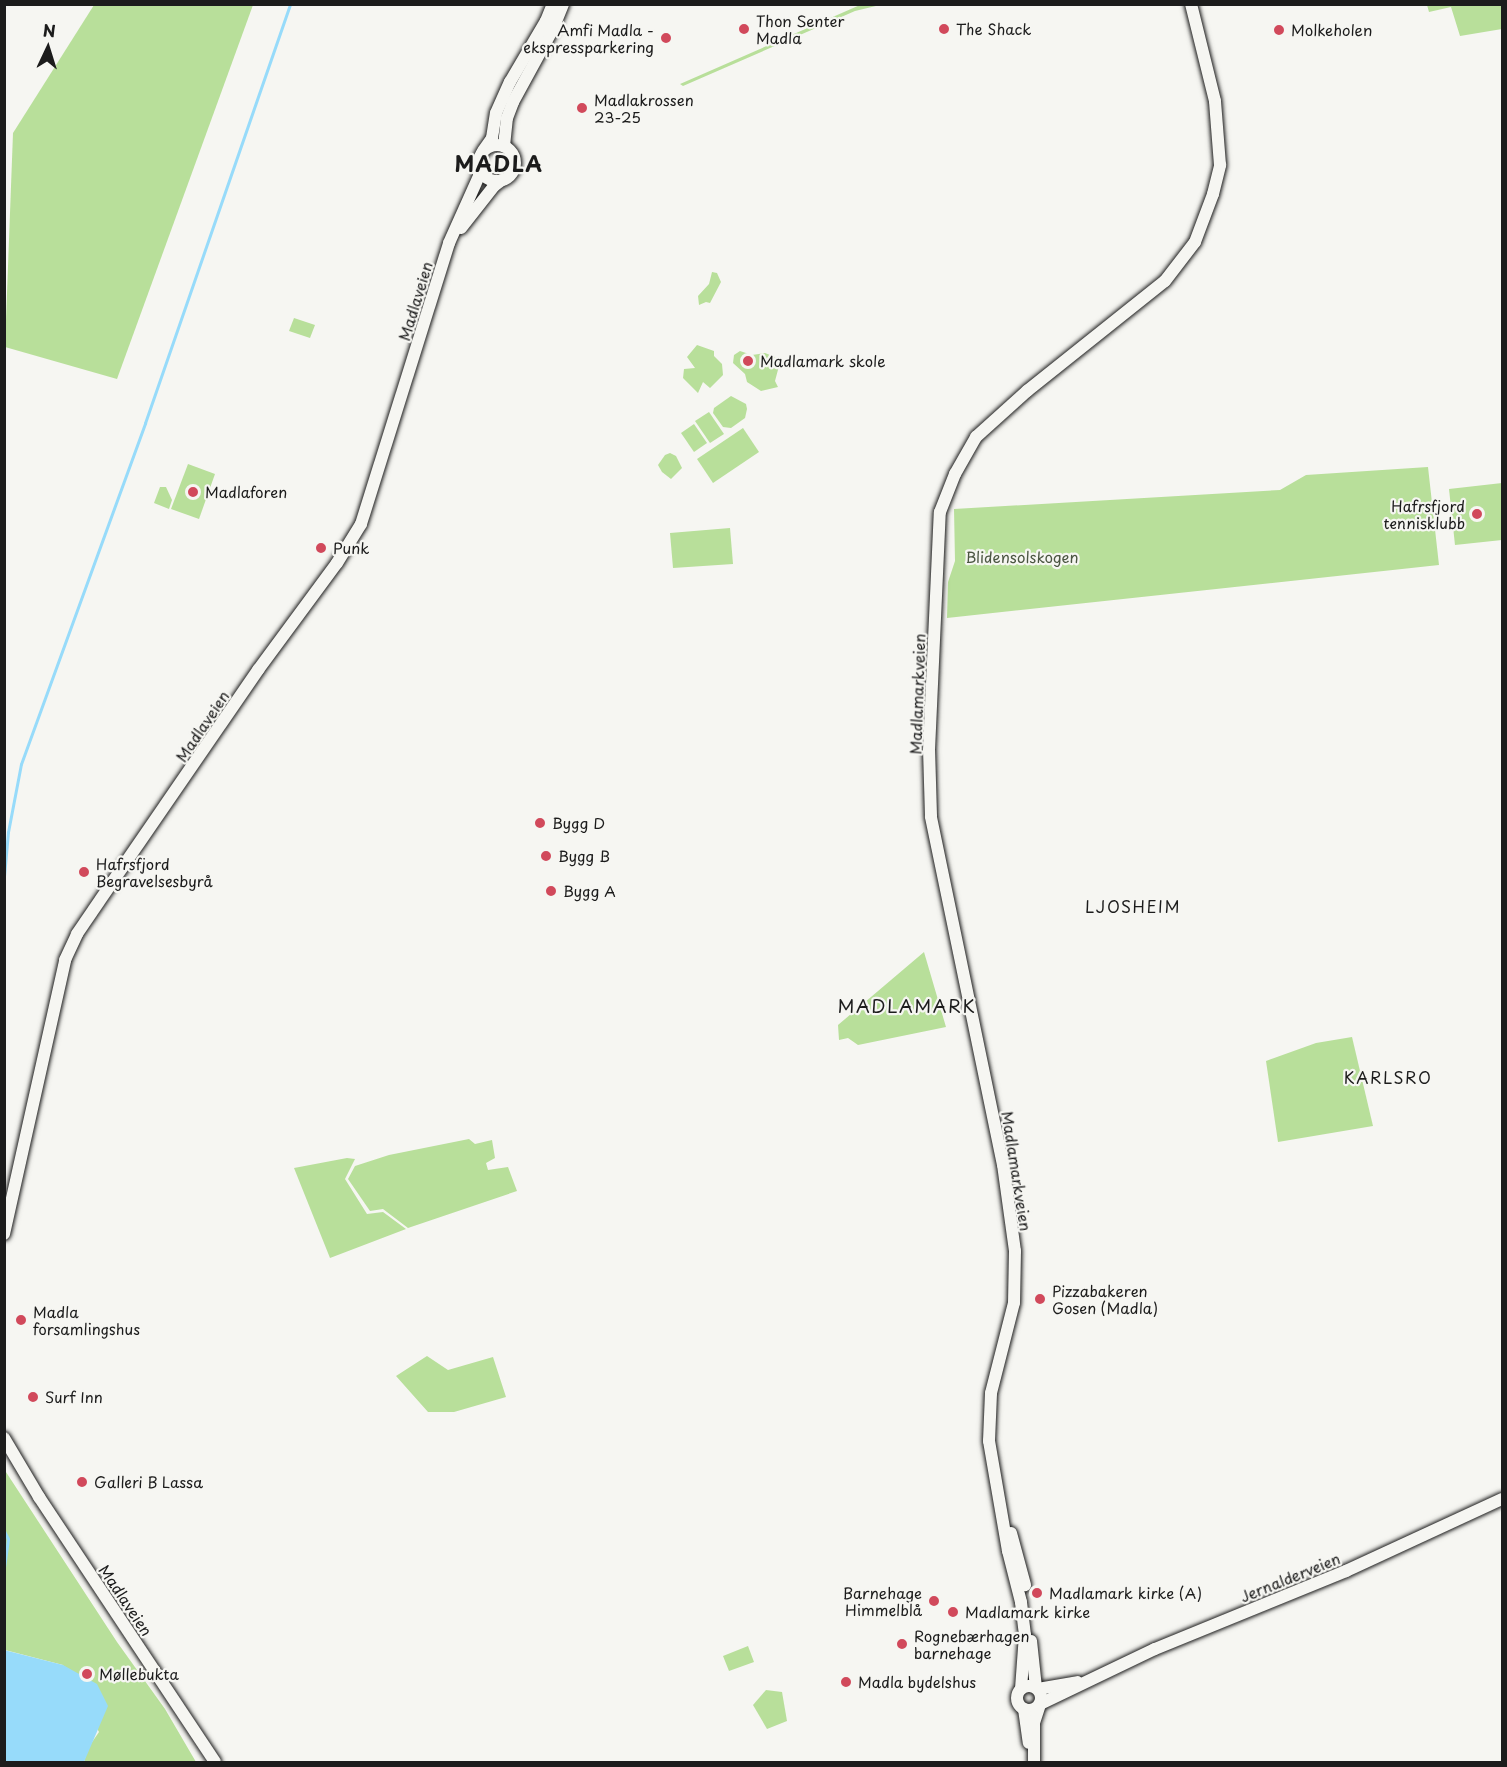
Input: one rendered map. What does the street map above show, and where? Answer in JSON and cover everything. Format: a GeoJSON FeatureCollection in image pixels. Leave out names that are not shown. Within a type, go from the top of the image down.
{"type":"FeatureCollection","features":[{"type":"Feature","properties":{"kind":"main road"},"geometry":{"type":"LineString","coordinates":[[483,151],[492,145],[504,146],[512,152],[515,165],[510,176],[503,180],[487,178],[479,166],[483,151],[492,138],[496,113],[510,82],[546,21],[553,4]]}},
{"type":"Feature","properties":{"kind":"main road"},"geometry":{"type":"LineString","coordinates":[[504,146],[507,118],[513,102],[553,29],[563,4]]}},
{"type":"Feature","properties":{"kind":"main road","name":"Madlamarkveien"},"geometry":{"type":"LineString","coordinates":[[1021,1689],[1025,1635],[1021,1602],[1008,1551],[989,1441],[991,1393],[1014,1303],[1015,1251],[1003,1165],[931,816],[929,750],[936,550],[940,512],[955,474],[976,437],[1027,391],[1165,281],[1195,242],[1213,194],[1220,165],[1215,101],[1191,5]]}},
{"type":"Feature","properties":{"kind":"main road","name":"Madlaveien"},"geometry":{"type":"LineString","coordinates":[[4,1234],[65,960],[91,914],[258,670],[338,563],[362,524],[449,243],[479,176],[479,166]]}},
{"type":"Feature","properties":{"kind":"main road","name":"Madlaveien"},"geometry":{"type":"LineString","coordinates":[[449,243],[494,186],[503,180]]}},
{"type":"Feature","properties":{"kind":"main road","name":"Madlaveien"},"geometry":{"type":"LineString","coordinates":[[4,1429],[12,1454]]}},
{"type":"Feature","properties":{"kind":"main road","name":"Madlaveien"},"geometry":{"type":"LineString","coordinates":[[4,1438],[12,1454],[215,1762]]}},
{"type":"Feature","properties":{"kind":"main road","name":"Madlamarkveien"},"geometry":{"type":"LineString","coordinates":[[996,1486],[1029,1600],[1037,1689]]}},
{"type":"Feature","properties":{"kind":"main road","name":"Jernalderveien"},"geometry":{"type":"LineString","coordinates":[[1040,1704],[1057,1698],[1087,1680],[1346,1571],[1503,1499]]}},
{"type":"Feature","properties":{"kind":"main road","name":"Jernalderveien"},"geometry":{"type":"LineString","coordinates":[[1037,1689],[1087,1680]]}},
{"type":"Feature","properties":{"kind":"main road"},"geometry":{"type":"LineString","coordinates":[[1028,1686],[1037,1689],[1041,1696],[1034,1723],[1034,1762],[1024,1709],[1018,1703],[1021,1689],[1028,1686]]}},
{"type":"Feature","properties":{"kind":"main road"},"geometry":{"type":"LineString","coordinates":[[1024,1709],[1032,1710],[1040,1704]]}},
{"type":"Feature","properties":{"kind":"green space"},"geometry":{"type":"Polygon","coordinates":[[[94,5],[253,5],[117,379],[5,347],[13,133],[94,5]]]}},
{"type":"Feature","properties":{"kind":"green space"},"geometry":{"type":"Polygon","coordinates":[[[860,5],[880,5],[855,11],[683,86],[680,84],[860,5]]]}},
{"type":"Feature","properties":{"kind":"green space"},"geometry":{"type":"Polygon","coordinates":[[[1427,5],[1502,5],[1502,29],[1460,36],[1451,7],[1429,12],[1427,5]]]}},
{"type":"Feature","properties":{"kind":"green space"},"geometry":{"type":"Polygon","coordinates":[[[712,272],[717,273],[721,282],[710,303],[699,305],[698,296],[709,284],[712,272]]]}},
{"type":"Feature","properties":{"kind":"green space"},"geometry":{"type":"Polygon","coordinates":[[[294,318],[315,325],[310,338],[289,331],[294,318]]]}},
{"type":"Feature","properties":{"kind":"green space"},"geometry":{"type":"Polygon","coordinates":[[[697,345],[714,351],[714,356],[722,364],[723,375],[710,388],[703,382],[698,393],[683,378],[684,369],[695,368],[687,357],[697,345]]]}},
{"type":"Feature","properties":{"kind":"green space"},"geometry":{"type":"Polygon","coordinates":[[[740,351],[752,355],[765,353],[775,357],[779,366],[775,381],[778,387],[761,391],[747,382],[745,374],[733,363],[734,355],[740,351]]]}},
{"type":"Feature","properties":{"kind":"green space"},"geometry":{"type":"Polygon","coordinates":[[[731,396],[746,404],[745,418],[731,428],[723,427],[713,413],[714,408],[731,396]]]}},
{"type":"Feature","properties":{"kind":"green space"},"geometry":{"type":"Polygon","coordinates":[[[709,412],[724,434],[710,443],[695,421],[709,412]]]}},
{"type":"Feature","properties":{"kind":"green space"},"geometry":{"type":"Polygon","coordinates":[[[694,424],[707,443],[694,452],[681,433],[694,424]]]}},
{"type":"Feature","properties":{"kind":"green space"},"geometry":{"type":"Polygon","coordinates":[[[743,428],[759,452],[713,483],[697,459],[743,428]]]}},
{"type":"Feature","properties":{"kind":"green space"},"geometry":{"type":"Polygon","coordinates":[[[670,453],[676,456],[682,468],[671,479],[662,472],[658,465],[665,455],[670,453]]]}},
{"type":"Feature","properties":{"kind":"green space","name":"Madlaforen"},"geometry":{"type":"Polygon","coordinates":[[[188,464],[215,474],[199,519],[171,509],[188,464]]]}},
{"type":"Feature","properties":{"kind":"green space","name":"Blidensolskogen"},"geometry":{"type":"Polygon","coordinates":[[[1428,467],[1439,565],[947,618],[948,582],[955,561],[954,509],[1280,490],[1306,475],[1428,467]]]}},
{"type":"Feature","properties":{"kind":"green space","name":"Hafrsfjord tennisklubb"},"geometry":{"type":"Polygon","coordinates":[[[1502,483],[1502,540],[1455,545],[1449,489],[1502,483]]]}},
{"type":"Feature","properties":{"kind":"green space"},"geometry":{"type":"Polygon","coordinates":[[[160,487],[166,487],[172,500],[169,509],[154,503],[160,487]]]}},
{"type":"Feature","properties":{"kind":"green space"},"geometry":{"type":"Polygon","coordinates":[[[730,528],[733,564],[673,568],[670,533],[730,528]]]}},
{"type":"Feature","properties":{"kind":"green space"},"geometry":{"type":"Polygon","coordinates":[[[924,952],[946,1027],[858,1045],[848,1038],[839,1040],[838,1025],[924,952]]]}},
{"type":"Feature","properties":{"kind":"green space"},"geometry":{"type":"Polygon","coordinates":[[[1352,1037],[1373,1126],[1278,1142],[1266,1061],[1316,1043],[1352,1037]]]}},
{"type":"Feature","properties":{"kind":"green space"},"geometry":{"type":"Polygon","coordinates":[[[469,1139],[475,1144],[492,1140],[495,1158],[486,1163],[488,1170],[508,1167],[517,1191],[408,1228],[383,1209],[370,1211],[348,1179],[355,1166],[389,1155],[469,1139]]]}},
{"type":"Feature","properties":{"kind":"green space"},"geometry":{"type":"Polygon","coordinates":[[[347,1158],[355,1159],[345,1179],[367,1214],[383,1212],[406,1229],[330,1258],[294,1168],[347,1158]]]}},
{"type":"Feature","properties":{"kind":"green space"},"geometry":{"type":"Polygon","coordinates":[[[427,1356],[448,1370],[493,1357],[506,1397],[454,1412],[428,1412],[396,1376],[427,1356]]]}},
{"type":"Feature","properties":{"kind":"green space","name":"Møllebukta"},"geometry":{"type":"Polygon","coordinates":[[[4,1469],[117,1642],[165,1709],[196,1762],[84,1762],[88,1748],[99,1732],[63,1665],[5,1650],[4,1469]]]}},
{"type":"Feature","properties":{"kind":"green space"},"geometry":{"type":"Polygon","coordinates":[[[748,1646],[754,1662],[729,1671],[723,1656],[748,1646]]]}},
{"type":"Feature","properties":{"kind":"green space"},"geometry":{"type":"Polygon","coordinates":[[[766,1690],[782,1692],[787,1721],[767,1729],[753,1705],[766,1690]]]}},
{"type":"Feature","properties":{"kind":"water"},"geometry":{"type":"Polygon","coordinates":[[[4,1650],[63,1665],[97,1684],[108,1706],[84,1762],[5,1762],[4,1650]]]}},
{"type":"Feature","properties":{"kind":"waterway"},"geometry":{"type":"LineString","coordinates":[[4,876],[8,832],[21,764],[145,423],[290,4]]}},
{"type":"Feature","properties":{"kind":"waterway"},"geometry":{"type":"LineString","coordinates":[[4,1000],[4,1017]]}},
{"type":"Feature","properties":{"kind":"waterway"},"geometry":{"type":"LineString","coordinates":[[4,1531],[8,1539],[4,1567]]}},
{"type":"Feature","properties":{"kind":"place","name":"Thon Senter Madla"},"geometry":{"type":"Point","coordinates":[744,29]}},
{"type":"Feature","properties":{"kind":"place","name":"The Shack"},"geometry":{"type":"Point","coordinates":[944,29]}},
{"type":"Feature","properties":{"kind":"place","name":"Molkeholen"},"geometry":{"type":"Point","coordinates":[1279,30]}},
{"type":"Feature","properties":{"kind":"place","name":"Amfi Madla - ekspressparkering"},"geometry":{"type":"Point","coordinates":[666,38]}},
{"type":"Feature","properties":{"kind":"place","name":"Madlakrossen 23-25"},"geometry":{"type":"Point","coordinates":[582,108]}},
{"type":"Feature","properties":{"kind":"place","name":"Madlamark skole"},"geometry":{"type":"Point","coordinates":[748,361]}},
{"type":"Feature","properties":{"kind":"place","name":"Madlaforen"},"geometry":{"type":"Point","coordinates":[193,492]}},
{"type":"Feature","properties":{"kind":"place","name":"Hafrsfjord tennisklubb"},"geometry":{"type":"Point","coordinates":[1477,514]}},
{"type":"Feature","properties":{"kind":"place","name":"Punk"},"geometry":{"type":"Point","coordinates":[321,548]}},
{"type":"Feature","properties":{"kind":"place","name":"Bygg D"},"geometry":{"type":"Point","coordinates":[540,823]}},
{"type":"Feature","properties":{"kind":"place","name":"Bygg B"},"geometry":{"type":"Point","coordinates":[546,856]}},
{"type":"Feature","properties":{"kind":"place","name":"Hafrsfjord Begravelsesbyrå"},"geometry":{"type":"Point","coordinates":[84,872]}},
{"type":"Feature","properties":{"kind":"place","name":"Bygg A"},"geometry":{"type":"Point","coordinates":[551,891]}},
{"type":"Feature","properties":{"kind":"place","name":"Pizzabakeren Gosen (Madla)"},"geometry":{"type":"Point","coordinates":[1040,1299]}},
{"type":"Feature","properties":{"kind":"place","name":"Madla forsamlingshus"},"geometry":{"type":"Point","coordinates":[21,1320]}},
{"type":"Feature","properties":{"kind":"place","name":"Surf Inn"},"geometry":{"type":"Point","coordinates":[33,1397]}},
{"type":"Feature","properties":{"kind":"place","name":"Galleri B Lassa"},"geometry":{"type":"Point","coordinates":[82,1482]}},
{"type":"Feature","properties":{"kind":"place","name":"Madlamark kirke (A)"},"geometry":{"type":"Point","coordinates":[1037,1593]}},
{"type":"Feature","properties":{"kind":"place","name":"Barnehage Himmelblå"},"geometry":{"type":"Point","coordinates":[934,1601]}},
{"type":"Feature","properties":{"kind":"place","name":"Madlamark kirke"},"geometry":{"type":"Point","coordinates":[953,1612]}},
{"type":"Feature","properties":{"kind":"place","name":"Rognebærhagen barnehage"},"geometry":{"type":"Point","coordinates":[902,1644]}},
{"type":"Feature","properties":{"kind":"place","name":"Møllebukta"},"geometry":{"type":"Point","coordinates":[87,1674]}},
{"type":"Feature","properties":{"kind":"place","name":"Madla bydelshus"},"geometry":{"type":"Point","coordinates":[846,1682]}},
{"type":"Feature","properties":{"kind":"district","name":"MADLA"},"geometry":{"type":"Point","coordinates":[499,163]}},
{"type":"Feature","properties":{"kind":"district","name":"LJOSHEIM"},"geometry":{"type":"Point","coordinates":[1133,906]}},
{"type":"Feature","properties":{"kind":"district","name":"MADLAMARK"},"geometry":{"type":"Point","coordinates":[907,1006]}},
{"type":"Feature","properties":{"kind":"district","name":"KARLSRO"},"geometry":{"type":"Point","coordinates":[1388,1077]}}]}
